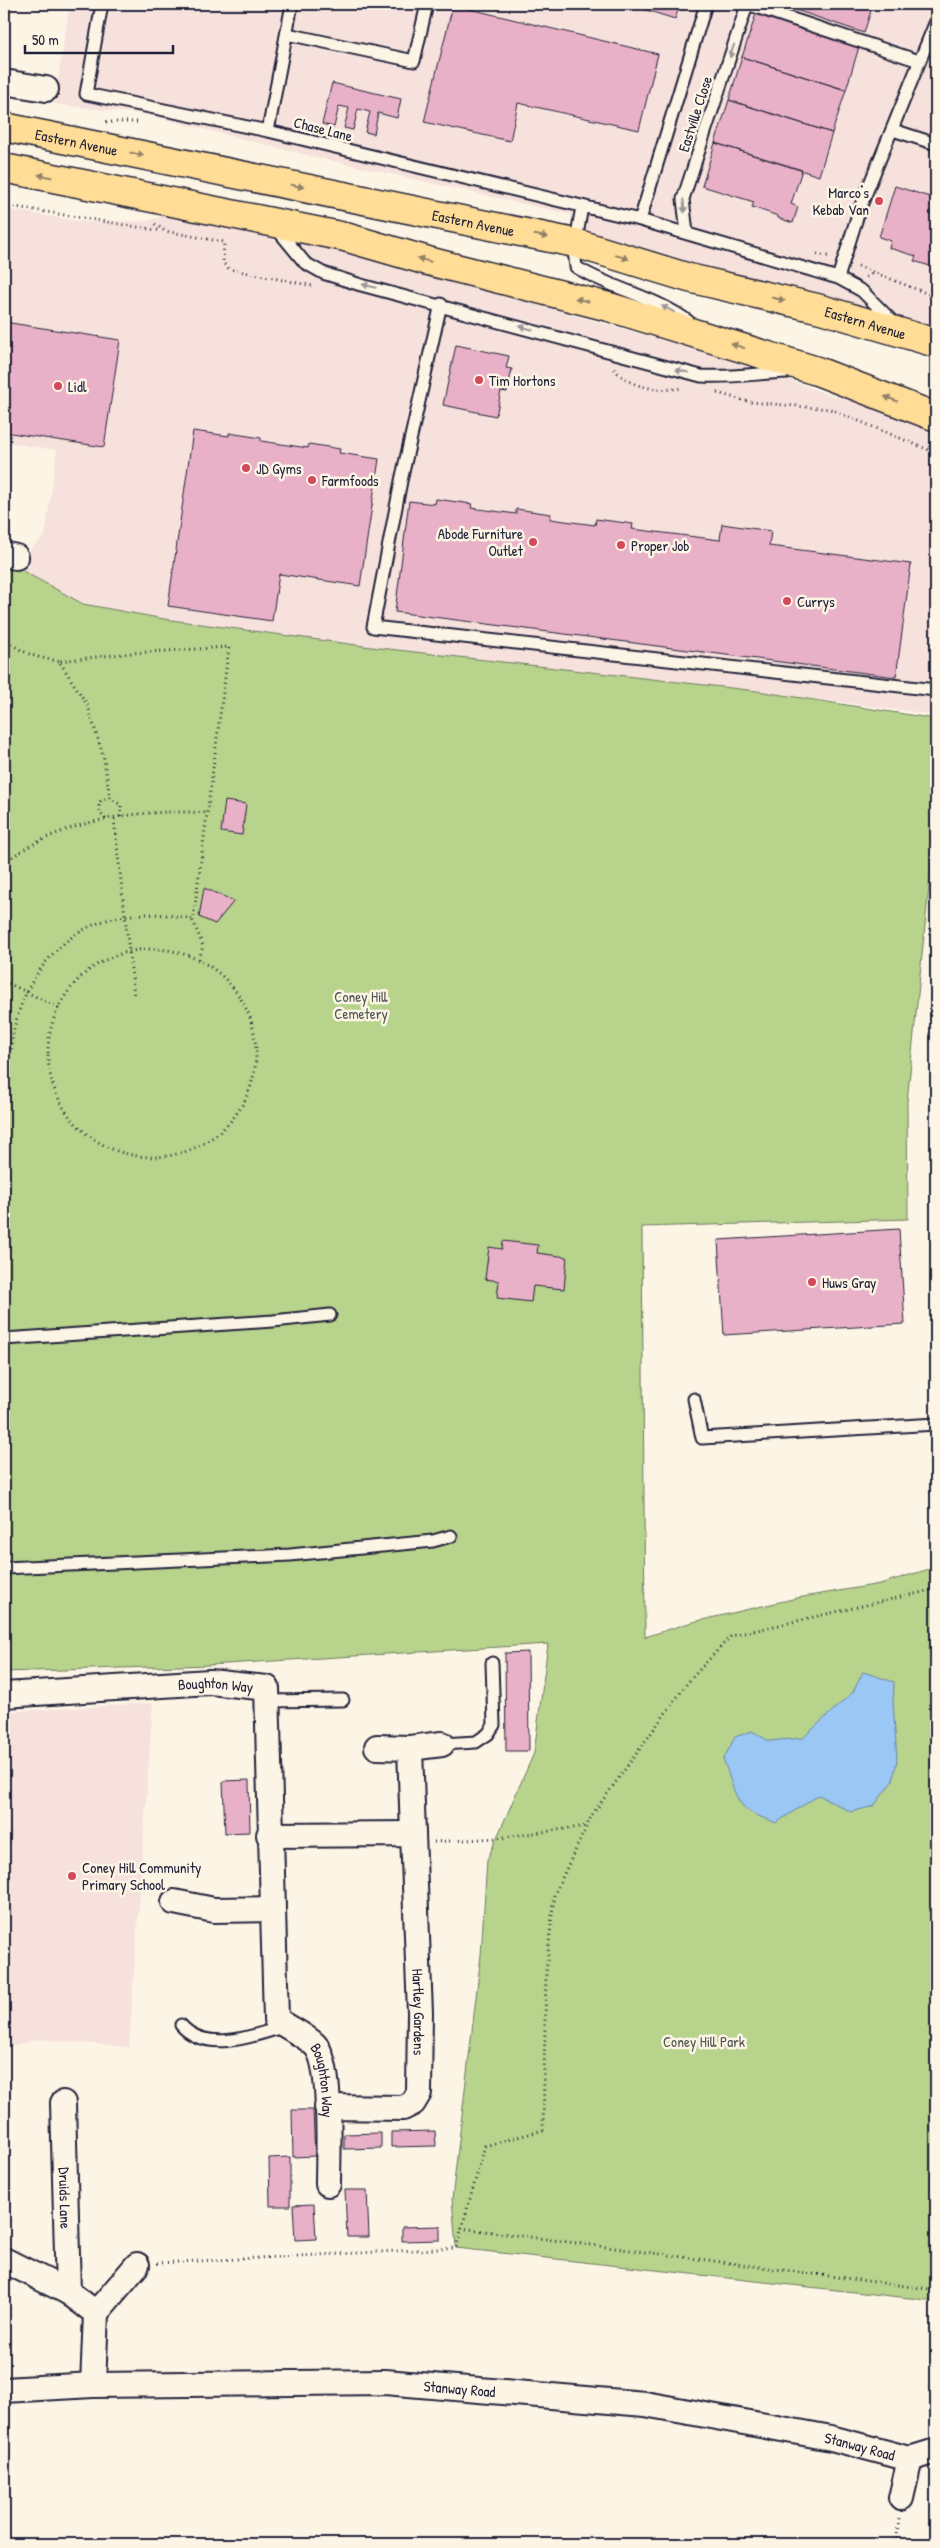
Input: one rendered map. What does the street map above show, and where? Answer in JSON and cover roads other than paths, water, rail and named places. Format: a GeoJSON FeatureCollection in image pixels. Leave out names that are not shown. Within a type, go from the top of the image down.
{"type":"FeatureCollection","features":[{"type":"Feature","properties":{"kind":"highway","name":"Eastern Avenue"},"geometry":{"type":"LineString","coordinates":[[4,127],[575,243],[689,278],[821,309],[902,331],[936,343]]}},
{"type":"Feature","properties":{"kind":"highway"},"geometry":{"type":"LineString","coordinates":[[4,168],[345,237],[428,261],[609,307],[818,371],[936,417]]}},
{"type":"Feature","properties":{"kind":"street"},"geometry":{"type":"LineString","coordinates":[[4,82],[46,89]]}},
{"type":"Feature","properties":{"kind":"street","name":"Boughton Way"},"geometry":{"type":"LineString","coordinates":[[4,1695],[210,1682],[267,1688],[269,1835],[276,2019],[316,2046],[323,2061],[327,2107],[328,2184]]}},
{"type":"Feature","properties":{"kind":"street"},"geometry":{"type":"LineString","coordinates":[[377,1748],[410,1748],[442,1744]]}},
{"type":"Feature","properties":{"kind":"street","name":"Hartley Gardens"},"geometry":{"type":"LineString","coordinates":[[327,2107],[403,2108],[413,2103],[419,2093],[420,2013],[410,1748]]}},
{"type":"Feature","properties":{"kind":"street"},"geometry":{"type":"LineString","coordinates":[[269,1835],[413,1839]]}},
{"type":"Feature","properties":{"kind":"street"},"geometry":{"type":"LineString","coordinates":[[174,1902],[214,1910],[272,1909]]}},
{"type":"Feature","properties":{"kind":"street","name":"Druids Lane"},"geometry":{"type":"LineString","coordinates":[[63,2103],[68,2292]]}},
{"type":"Feature","properties":{"kind":"street"},"geometry":{"type":"LineString","coordinates":[[4,2260],[68,2292],[96,2313]]}},
{"type":"Feature","properties":{"kind":"street"},"geometry":{"type":"LineString","coordinates":[[93,2385],[96,2313],[137,2264]]}},
{"type":"Feature","properties":{"kind":"street","name":"Stanway Road"},"geometry":{"type":"LineString","coordinates":[[4,2390],[93,2385],[385,2382],[636,2403],[831,2438],[910,2459]]}},
{"type":"Feature","properties":{"kind":"street"},"geometry":{"type":"LineString","coordinates":[[901,2498],[910,2459],[936,2451]]}},
{"type":"Feature","properties":{"kind":"lane","name":"Chase Lane"},"geometry":{"type":"LineString","coordinates":[[102,4],[86,94],[268,131],[640,220],[687,233],[838,278],[862,291],[902,331]]}},
{"type":"Feature","properties":{"kind":"lane"},"geometry":{"type":"LineString","coordinates":[[268,131],[292,4]]}},
{"type":"Feature","properties":{"kind":"lane"},"geometry":{"type":"LineString","coordinates":[[287,34],[414,61],[427,4]]}},
{"type":"Feature","properties":{"kind":"lane"},"geometry":{"type":"LineString","coordinates":[[640,220],[706,4]]}},
{"type":"Feature","properties":{"kind":"lane","name":"Eastville Close"},"geometry":{"type":"LineString","coordinates":[[687,233],[683,199],[747,4],[919,61]]}},
{"type":"Feature","properties":{"kind":"lane"},"geometry":{"type":"LineString","coordinates":[[838,278],[860,208],[936,21]]}},
{"type":"Feature","properties":{"kind":"lane"},"geometry":{"type":"LineString","coordinates":[[893,130],[936,144]]}},
{"type":"Feature","properties":{"kind":"lane"},"geometry":{"type":"LineString","coordinates":[[582,207],[575,243],[576,267],[597,280],[636,293],[675,312],[708,336]]}},
{"type":"Feature","properties":{"kind":"lane"},"geometry":{"type":"LineString","coordinates":[[271,221],[305,263],[323,273],[701,376],[723,377],[750,373],[818,371]]}},
{"type":"Feature","properties":{"kind":"lane"},"geometry":{"type":"LineString","coordinates":[[441,304],[401,480],[374,627],[936,690]]}},
{"type":"Feature","properties":{"kind":"lane"},"geometry":{"type":"LineString","coordinates":[[4,1339],[273,1321],[330,1315]]}},
{"type":"Feature","properties":{"kind":"lane"},"geometry":{"type":"LineString","coordinates":[[694,1399],[702,1438],[936,1424]]}},
{"type":"Feature","properties":{"kind":"lane"},"geometry":{"type":"LineString","coordinates":[[4,1568],[290,1555],[433,1541],[451,1536]]}},
{"type":"Feature","properties":{"kind":"lane"},"geometry":{"type":"LineString","coordinates":[[442,1744],[476,1742],[488,1734],[494,1725],[492,1663]]}},
{"type":"Feature","properties":{"kind":"lane"},"geometry":{"type":"LineString","coordinates":[[267,1701],[343,1700]]}},
{"type":"Feature","properties":{"kind":"lane"},"geometry":{"type":"LineString","coordinates":[[182,2025],[190,2034],[200,2038],[220,2040],[254,2036],[286,2026]]}},
{"type":"Feature","properties":{"kind":"water"},"geometry":{"type":"Polygon","coordinates":[[[863,1672],[894,1682],[893,1703],[897,1760],[893,1780],[874,1806],[851,1812],[819,1795],[776,1823],[753,1814],[744,1808],[736,1795],[723,1760],[735,1737],[752,1731],[769,1741],[803,1738],[853,1692],[863,1672]]]}},
{"type":"Feature","properties":{"kind":"place","name":"Marco's Kebab Van"},"geometry":{"type":"Point","coordinates":[879,201]}},
{"type":"Feature","properties":{"kind":"place","name":"Tim Hortons"},"geometry":{"type":"Point","coordinates":[479,380]}},
{"type":"Feature","properties":{"kind":"place","name":"Lidl"},"geometry":{"type":"Point","coordinates":[58,386]}},
{"type":"Feature","properties":{"kind":"place","name":"JD Gyms"},"geometry":{"type":"Point","coordinates":[246,468]}},
{"type":"Feature","properties":{"kind":"place","name":"Farmfoods"},"geometry":{"type":"Point","coordinates":[312,480]}},
{"type":"Feature","properties":{"kind":"place","name":"Abode Furniture Outlet"},"geometry":{"type":"Point","coordinates":[533,542]}},
{"type":"Feature","properties":{"kind":"place","name":"Proper Job"},"geometry":{"type":"Point","coordinates":[621,545]}},
{"type":"Feature","properties":{"kind":"place","name":"Currys"},"geometry":{"type":"Point","coordinates":[787,601]}},
{"type":"Feature","properties":{"kind":"place","name":"Huws Gray"},"geometry":{"type":"Point","coordinates":[812,1282]}},
{"type":"Feature","properties":{"kind":"place","name":"Coney Hill Community Primary School"},"geometry":{"type":"Point","coordinates":[72,1876]}},
{"type":"Feature","properties":{"kind":"park label","name":"Coney Hill Cemetery"},"geometry":{"type":"Point","coordinates":[361,1004]}},
{"type":"Feature","properties":{"kind":"park label","name":"Coney Hill Park"},"geometry":{"type":"Point","coordinates":[704,2041]}}]}
